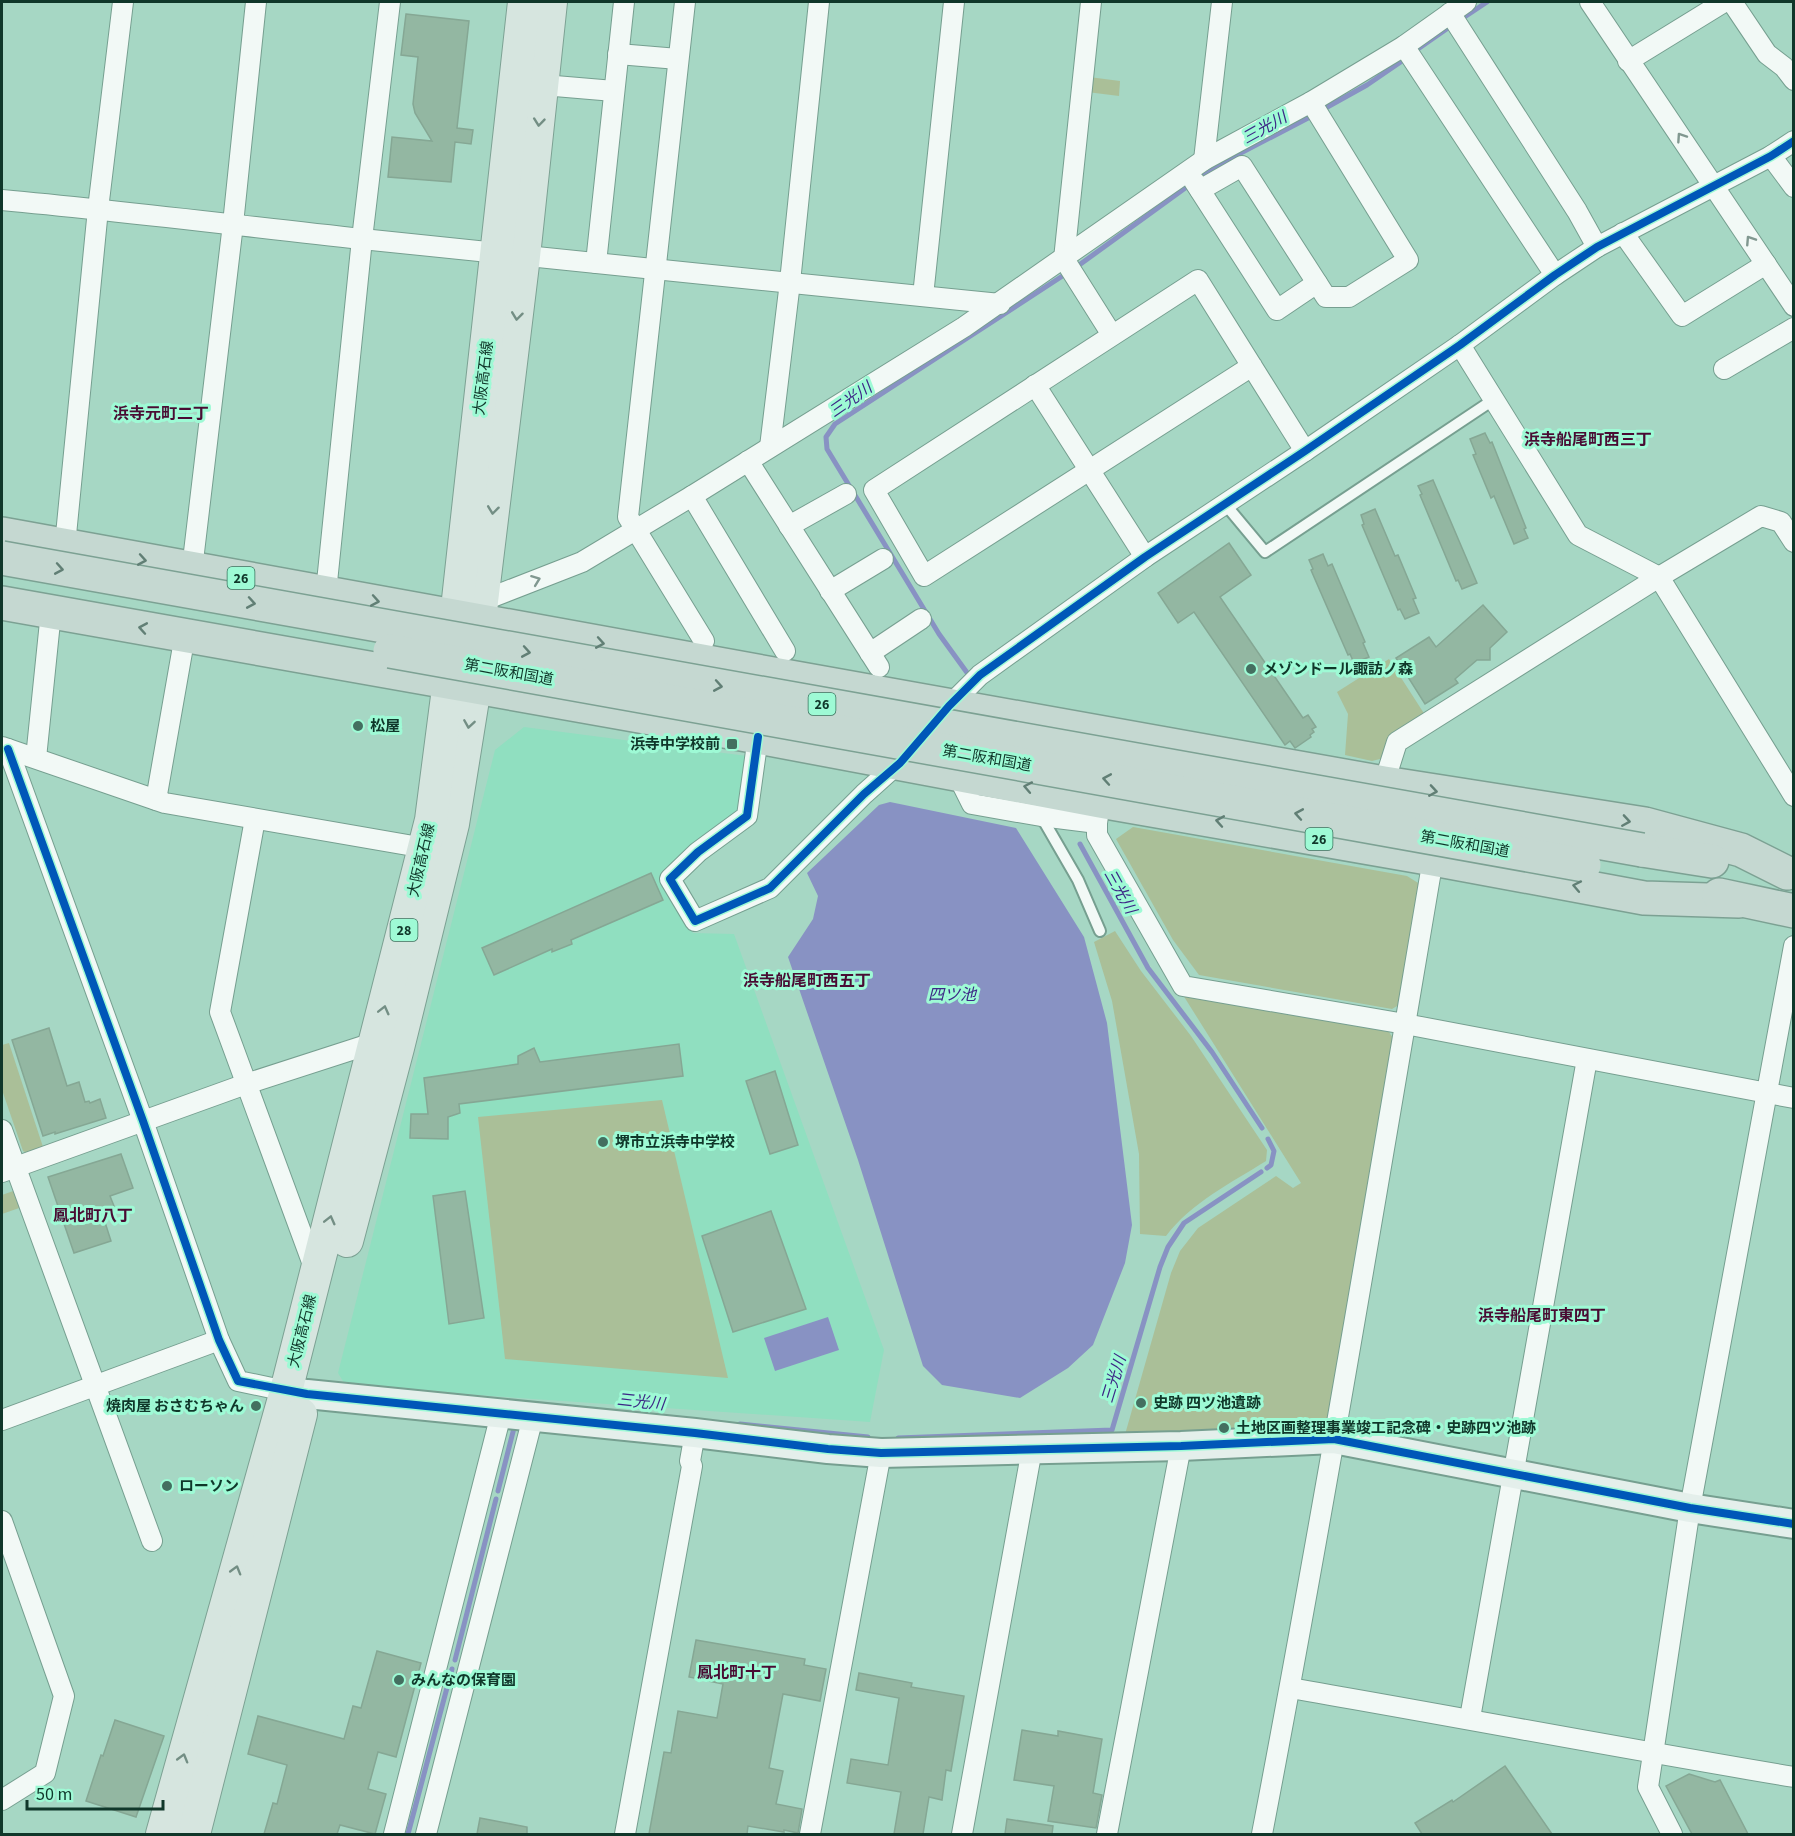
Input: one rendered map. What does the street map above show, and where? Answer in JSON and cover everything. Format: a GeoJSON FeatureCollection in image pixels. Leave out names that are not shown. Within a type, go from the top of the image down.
{"type":"FeatureCollection","features":[{"type":"Feature","properties":{"kind":"highway","name":"26"},"geometry":{"type":"LineString","coordinates":[[2,534],[326,592],[473,612],[949,706],[1384,783],[1645,824],[1741,850],[1790,874]]}},
{"type":"Feature","properties":{"kind":"highway","name":"第二阪和国道"},"geometry":{"type":"LineString","coordinates":[[2,558],[1642,850],[1790,874]]}},
{"type":"Feature","properties":{"kind":"highway","name":"第二阪和国道"},"geometry":{"type":"LineString","coordinates":[[2,581],[1584,865],[1689,887],[1739,901],[1794,911]]}},
{"type":"Feature","properties":{"kind":"highway","name":"26"},"geometry":{"type":"LineString","coordinates":[[2,603],[900,763],[957,774],[1098,812],[1433,859],[1644,898],[1739,901]]}},
{"type":"Feature","properties":{"kind":"main road","name":"大阪高石線"},"geometry":{"type":"LineString","coordinates":[[194,1834],[296,1392],[387,1045],[425,848],[462,684],[473,612],[511,254],[524,2]]}},
{"type":"Feature","properties":{"kind":"main road","name":"大阪高石線"},"geometry":{"type":"LineString","coordinates":[[511,254],[543,85],[551,2]]}},
{"type":"Feature","properties":{"kind":"main road","name":"大阪高石線"},"geometry":{"type":"LineString","coordinates":[[162,1834],[296,1392],[316,1273],[453,824],[462,684]]}},
{"type":"Feature","properties":{"kind":"street"},"geometry":{"type":"LineString","coordinates":[[65,545],[98,209],[123,2]]}},
{"type":"Feature","properties":{"kind":"street"},"geometry":{"type":"LineString","coordinates":[[192,569],[233,224],[256,2]]}},
{"type":"Feature","properties":{"kind":"street"},"geometry":{"type":"LineString","coordinates":[[326,592],[362,239],[390,2]]}},
{"type":"Feature","properties":{"kind":"street"},"geometry":{"type":"LineString","coordinates":[[596,263],[624,2]]}},
{"type":"Feature","properties":{"kind":"street"},"geometry":{"type":"LineString","coordinates":[[685,2],[628,517],[704,641]]}},
{"type":"Feature","properties":{"kind":"street"},"geometry":{"type":"LineString","coordinates":[[770,447],[790,282],[819,2]]}},
{"type":"Feature","properties":{"kind":"street"},"geometry":{"type":"LineString","coordinates":[[923,296],[954,2]]}},
{"type":"Feature","properties":{"kind":"street"},"geometry":{"type":"LineString","coordinates":[[1091,2],[1070,268],[1112,335]]}},
{"type":"Feature","properties":{"kind":"street"},"geometry":{"type":"LineString","coordinates":[[1204,160],[1222,2]]}},
{"type":"Feature","properties":{"kind":"street"},"geometry":{"type":"LineString","coordinates":[[473,612],[582,562],[999,304],[1070,268],[1204,160],[1311,102],[1404,46],[1466,2]]}},
{"type":"Feature","properties":{"kind":"street"},"geometry":{"type":"LineString","coordinates":[[1590,2],[1794,306]]}},
{"type":"Feature","properties":{"kind":"street"},"geometry":{"type":"LineString","coordinates":[[1628,60],[1724,2]]}},
{"type":"Feature","properties":{"kind":"street"},"geometry":{"type":"LineString","coordinates":[[1732,2],[1767,54],[1784,67],[1794,80]]}},
{"type":"Feature","properties":{"kind":"street"},"geometry":{"type":"LineString","coordinates":[[1450,13],[1577,211],[1596,248]]}},
{"type":"Feature","properties":{"kind":"street"},"geometry":{"type":"LineString","coordinates":[[1404,46],[1555,275]]}},
{"type":"Feature","properties":{"kind":"street"},"geometry":{"type":"LineString","coordinates":[[618,54],[678,59]]}},
{"type":"Feature","properties":{"kind":"street"},"geometry":{"type":"LineString","coordinates":[[543,85],[614,91]]}},
{"type":"Feature","properties":{"kind":"street"},"geometry":{"type":"LineString","coordinates":[[1200,190],[1242,166],[1326,297],[1349,297],[1408,260],[1311,102]]}},
{"type":"Feature","properties":{"kind":"street"},"geometry":{"type":"LineString","coordinates":[[758,737],[747,816],[698,852],[670,879],[695,921],[770,888],[864,794],[900,763],[949,706],[980,675],[1145,557],[1460,345],[1555,275],[1596,248],[1771,156],[1794,141]]}},
{"type":"Feature","properties":{"kind":"street"},"geometry":{"type":"LineString","coordinates":[[1771,156],[1794,187]]}},
{"type":"Feature","properties":{"kind":"street"},"geometry":{"type":"LineString","coordinates":[[1187,172],[1276,310],[1317,283]]}},
{"type":"Feature","properties":{"kind":"street"},"geometry":{"type":"LineString","coordinates":[[2,200],[655,270],[999,304]]}},
{"type":"Feature","properties":{"kind":"street"},"geometry":{"type":"LineString","coordinates":[[1623,233],[1682,316],[1766,264]]}},
{"type":"Feature","properties":{"kind":"street"},"geometry":{"type":"LineString","coordinates":[[1252,366],[924,576],[873,490],[1198,280],[1252,366],[1305,451]]}},
{"type":"Feature","properties":{"kind":"street"},"geometry":{"type":"LineString","coordinates":[[1724,369],[1794,328]]}},
{"type":"Feature","properties":{"kind":"street"},"geometry":{"type":"LineString","coordinates":[[1460,345],[1578,535],[1659,577],[1794,795]]}},
{"type":"Feature","properties":{"kind":"street"},"geometry":{"type":"LineString","coordinates":[[1035,385],[1145,557]]}},
{"type":"Feature","properties":{"kind":"street"},"geometry":{"type":"LineString","coordinates":[[748,461],[874,660],[921,620]]}},
{"type":"Feature","properties":{"kind":"street"},"geometry":{"type":"LineString","coordinates":[[789,526],[846,494]]}},
{"type":"Feature","properties":{"kind":"street"},"geometry":{"type":"LineString","coordinates":[[692,496],[785,651]]}},
{"type":"Feature","properties":{"kind":"street"},"geometry":{"type":"LineString","coordinates":[[1384,783],[1397,742],[1659,577],[1761,516],[1781,522],[1794,542]]}},
{"type":"Feature","properties":{"kind":"street"},"geometry":{"type":"LineString","coordinates":[[830,591],[883,558]]}},
{"type":"Feature","properties":{"kind":"street"},"geometry":{"type":"LineString","coordinates":[[36,758],[51,612]]}},
{"type":"Feature","properties":{"kind":"street"},"geometry":{"type":"LineString","coordinates":[[156,800],[185,635]]}},
{"type":"Feature","properties":{"kind":"street"},"geometry":{"type":"LineString","coordinates":[[5,748],[165,803],[425,848]]}},
{"type":"Feature","properties":{"kind":"street"},"geometry":{"type":"LineString","coordinates":[[5,748],[142,1121],[219,1340],[238,1381],[296,1392],[881,1453],[1181,1446],[1334,1439],[1690,1508],[1794,1524]]}},
{"type":"Feature","properties":{"kind":"street"},"geometry":{"type":"LineString","coordinates":[[957,774],[972,804],[1041,816],[1098,812],[1097,835],[1183,986],[1405,1024],[1794,1098]]}},
{"type":"Feature","properties":{"kind":"street"},"geometry":{"type":"LineString","coordinates":[[255,819],[220,1012],[316,1273]]}},
{"type":"Feature","properties":{"kind":"street"},"geometry":{"type":"LineString","coordinates":[[1262,1834],[1334,1439],[1433,859]]}},
{"type":"Feature","properties":{"kind":"street"},"geometry":{"type":"LineString","coordinates":[[1672,1834],[1648,1787],[1690,1508],[1794,946]]}},
{"type":"Feature","properties":{"kind":"street"},"geometry":{"type":"LineString","coordinates":[[8,1170],[246,1084],[387,1045]]}},
{"type":"Feature","properties":{"kind":"street"},"geometry":{"type":"LineString","coordinates":[[1470,1718],[1587,1059]]}},
{"type":"Feature","properties":{"kind":"street"},"geometry":{"type":"LineString","coordinates":[[2,1130],[8,1170],[95,1386],[152,1541]]}},
{"type":"Feature","properties":{"kind":"street"},"geometry":{"type":"LineString","coordinates":[[2,1420],[219,1340]]}},
{"type":"Feature","properties":{"kind":"street"},"geometry":{"type":"LineString","coordinates":[[394,1834],[452,1663],[518,1415]]}},
{"type":"Feature","properties":{"kind":"street"},"geometry":{"type":"LineString","coordinates":[[426,1834],[452,1663],[518,1415]]}},
{"type":"Feature","properties":{"kind":"street"},"geometry":{"type":"LineString","coordinates":[[625,1834],[692,1466],[690,1461],[695,1433]]}},
{"type":"Feature","properties":{"kind":"street"},"geometry":{"type":"LineString","coordinates":[[1107,1834],[1181,1446]]}},
{"type":"Feature","properties":{"kind":"street"},"geometry":{"type":"LineString","coordinates":[[962,1834],[1032,1449]]}},
{"type":"Feature","properties":{"kind":"street"},"geometry":{"type":"LineString","coordinates":[[810,1834],[881,1453]]}},
{"type":"Feature","properties":{"kind":"street"},"geometry":{"type":"LineString","coordinates":[[2,1521],[64,1696],[45,1773],[2,1800]]}},
{"type":"Feature","properties":{"kind":"street"},"geometry":{"type":"LineString","coordinates":[[1290,1688],[1470,1718],[1653,1754],[1794,1777]]}},
{"type":"Feature","properties":{"kind":"lane"},"geometry":{"type":"LineString","coordinates":[[1225,504],[1265,552],[1493,400]]}},
{"type":"Feature","properties":{"kind":"lane"},"geometry":{"type":"LineString","coordinates":[[1041,816],[1078,880],[1100,931]]}},
{"type":"Feature","properties":{"kind":"shaded area"},"geometry":{"type":"Polygon","coordinates":[[[1089,77],[1120,81],[1119,96],[1087,92],[1089,77]]]}},
{"type":"Feature","properties":{"kind":"shaded area"},"geometry":{"type":"Polygon","coordinates":[[[1389,659],[1425,715],[1388,757],[1372,761],[1345,755],[1348,714],[1337,692],[1389,659]]]}},
{"type":"Feature","properties":{"kind":"shaded area","name":"堺市立浜寺中学校"},"geometry":{"type":"Polygon","coordinates":[[[524,727],[747,756],[737,815],[661,878],[693,933],[734,934],[884,1350],[870,1422],[346,1386],[338,1373],[495,750],[524,727]]]}},
{"type":"Feature","properties":{"kind":"shaded area"},"geometry":{"type":"Polygon","coordinates":[[[1133,827],[1407,876],[1423,886],[1402,1003],[1392,1009],[1199,975],[1173,940],[1116,839],[1133,827]]]}},
{"type":"Feature","properties":{"kind":"shaded area"},"geometry":{"type":"Polygon","coordinates":[[[1115,931],[1141,971],[1191,1036],[1267,1150],[1266,1161],[1200,1203],[1166,1236],[1140,1234],[1139,1154],[1112,1001],[1094,942],[1115,931]]]}},
{"type":"Feature","properties":{"kind":"shaded area"},"geometry":{"type":"Polygon","coordinates":[[[1183,995],[1389,1032],[1395,1041],[1327,1423],[1320,1430],[1124,1438],[1171,1273],[1180,1251],[1198,1228],[1276,1176],[1293,1188],[1301,1183],[1183,995]]]}},
{"type":"Feature","properties":{"kind":"shaded area"},"geometry":{"type":"Polygon","coordinates":[[[9,1043],[44,1150],[31,1155],[23,1151],[2,1090],[2,1045],[9,1043]]]}},
{"type":"Feature","properties":{"kind":"shaded area"},"geometry":{"type":"Polygon","coordinates":[[[662,1100],[728,1378],[505,1359],[478,1117],[662,1100]]]}},
{"type":"Feature","properties":{"kind":"shaded area"},"geometry":{"type":"Polygon","coordinates":[[[16,1190],[22,1207],[2,1214],[2,1195],[16,1190]]]}},
{"type":"Feature","properties":{"kind":"water","name":"四ツ池"},"geometry":{"type":"Polygon","coordinates":[[[890,802],[1016,828],[1084,937],[1107,1023],[1132,1225],[1125,1263],[1093,1345],[1068,1368],[1020,1398],[942,1385],[923,1366],[858,1160],[788,957],[813,919],[818,896],[807,873],[879,805],[890,802]]]}},
{"type":"Feature","properties":{"kind":"water"},"geometry":{"type":"Polygon","coordinates":[[[828,1317],[839,1350],[775,1371],[764,1338],[828,1317]]]}},
{"type":"Feature","properties":{"kind":"building"},"geometry":{"type":"Polygon","coordinates":[[[406,14],[469,21],[457,128],[473,130],[471,144],[455,142],[451,182],[388,177],[392,137],[432,141],[415,113],[413,104],[418,57],[401,55],[406,14]]]}},
{"type":"Feature","properties":{"kind":"building"},"geometry":{"type":"Polygon","coordinates":[[[1485,433],[1490,443],[1492,442],[1526,528],[1524,529],[1528,538],[1514,544],[1494,496],[1491,498],[1473,455],[1476,454],[1470,439],[1485,433]]]}},
{"type":"Feature","properties":{"kind":"building"},"geometry":{"type":"Polygon","coordinates":[[[1433,480],[1477,583],[1462,589],[1458,580],[1456,581],[1420,495],[1422,494],[1418,486],[1433,480]]]}},
{"type":"Feature","properties":{"kind":"building"},"geometry":{"type":"Polygon","coordinates":[[[1375,509],[1416,598],[1413,599],[1419,613],[1405,619],[1400,609],[1398,610],[1362,525],[1364,524],[1361,515],[1375,509]]]}},
{"type":"Feature","properties":{"kind":"building","name":"メゾンドール諏訪ノ森"},"geometry":{"type":"Polygon","coordinates":[[[1229,543],[1251,575],[1220,597],[1303,718],[1308,715],[1316,727],[1312,729],[1314,732],[1310,735],[1311,737],[1295,748],[1290,741],[1285,745],[1194,612],[1178,623],[1158,593],[1229,543]]]}},
{"type":"Feature","properties":{"kind":"building"},"geometry":{"type":"Polygon","coordinates":[[[1323,554],[1328,566],[1332,564],[1365,642],[1363,643],[1369,657],[1354,663],[1350,654],[1348,655],[1311,570],[1313,569],[1309,560],[1323,554]]]}},
{"type":"Feature","properties":{"kind":"building"},"geometry":{"type":"Polygon","coordinates":[[[1483,605],[1507,632],[1490,648],[1490,660],[1477,660],[1455,679],[1458,683],[1425,704],[1396,658],[1429,637],[1436,647],[1483,605]]]}},
{"type":"Feature","properties":{"kind":"building"},"geometry":{"type":"Polygon","coordinates":[[[651,873],[663,900],[571,940],[572,944],[552,952],[552,949],[494,975],[482,948],[651,873]]]}},
{"type":"Feature","properties":{"kind":"building"},"geometry":{"type":"Polygon","coordinates":[[[49,1028],[67,1086],[79,1082],[85,1102],[90,1103],[100,1099],[106,1118],[43,1136],[12,1040],[49,1028]]]}},
{"type":"Feature","properties":{"kind":"building"},"geometry":{"type":"Polygon","coordinates":[[[679,1044],[683,1076],[459,1104],[460,1113],[448,1117],[448,1139],[410,1138],[411,1114],[428,1114],[424,1078],[518,1064],[518,1056],[534,1048],[540,1062],[679,1044]]]}},
{"type":"Feature","properties":{"kind":"building"},"geometry":{"type":"Polygon","coordinates":[[[775,1071],[798,1145],[770,1154],[746,1081],[775,1071]]]}},
{"type":"Feature","properties":{"kind":"building"},"geometry":{"type":"Polygon","coordinates":[[[121,1154],[133,1188],[110,1196],[116,1211],[103,1216],[111,1241],[74,1253],[48,1177],[121,1154]]]}},
{"type":"Feature","properties":{"kind":"building"},"geometry":{"type":"Polygon","coordinates":[[[465,1191],[484,1318],[449,1324],[433,1196],[465,1191]]]}},
{"type":"Feature","properties":{"kind":"building"},"geometry":{"type":"Polygon","coordinates":[[[771,1211],[806,1309],[733,1332],[702,1236],[771,1211]]]}},
{"type":"Feature","properties":{"kind":"building"},"geometry":{"type":"Polygon","coordinates":[[[696,1640],[805,1659],[804,1665],[826,1669],[820,1701],[783,1694],[769,1768],[783,1771],[776,1804],[802,1809],[798,1833],[748,1826],[747,1834],[649,1834],[664,1752],[671,1753],[678,1711],[717,1718],[723,1684],[689,1677],[696,1640]]]}},
{"type":"Feature","properties":{"kind":"building"},"geometry":{"type":"Polygon","coordinates":[[[377,1651],[421,1663],[396,1757],[378,1752],[368,1789],[386,1794],[375,1834],[340,1825],[337,1834],[264,1834],[273,1803],[277,1804],[287,1765],[248,1754],[258,1716],[344,1739],[353,1706],[361,1708],[377,1651]]]}},
{"type":"Feature","properties":{"kind":"building"},"geometry":{"type":"Polygon","coordinates":[[[859,1673],[912,1683],[911,1687],[964,1696],[951,1771],[946,1770],[942,1800],[929,1797],[923,1834],[894,1834],[901,1792],[847,1783],[851,1759],[888,1765],[899,1698],[856,1690],[859,1673]]]}},
{"type":"Feature","properties":{"kind":"building"},"geometry":{"type":"Polygon","coordinates":[[[115,1720],[164,1736],[136,1817],[86,1801],[115,1720]]]}},
{"type":"Feature","properties":{"kind":"building"},"geometry":{"type":"Polygon","coordinates":[[[1022,1730],[1058,1736],[1058,1731],[1102,1739],[1093,1793],[1102,1795],[1096,1828],[1048,1821],[1054,1786],[1014,1780],[1022,1730]]]}},
{"type":"Feature","properties":{"kind":"building"},"geometry":{"type":"Polygon","coordinates":[[[1505,1766],[1552,1834],[1422,1834],[1415,1823],[1452,1800],[1453,1802],[1505,1766]]]}},
{"type":"Feature","properties":{"kind":"building"},"geometry":{"type":"Polygon","coordinates":[[[1689,1774],[1715,1782],[1720,1780],[1748,1834],[1692,1834],[1666,1786],[1689,1774]]]}},
{"type":"Feature","properties":{"kind":"building"},"geometry":{"type":"Polygon","coordinates":[[[480,1818],[527,1827],[527,1834],[477,1834],[480,1818]]]}},
{"type":"Feature","properties":{"kind":"building"},"geometry":{"type":"Polygon","coordinates":[[[1007,1819],[1053,1826],[1052,1834],[1005,1834],[1007,1819]]]}},
{"type":"Feature","properties":{"kind":"waterway","name":"三光川"},"geometry":{"type":"LineString","coordinates":[[1460,20],[1487,2]]}},
{"type":"Feature","properties":{"kind":"waterway","name":"三光川"},"geometry":{"type":"LineString","coordinates":[[1415,51],[1448,28]]}},
{"type":"Feature","properties":{"kind":"waterway","name":"三光川"},"geometry":{"type":"LineString","coordinates":[[1322,110],[1367,85],[1405,59]]}},
{"type":"Feature","properties":{"kind":"waterway","name":"三光川"},"geometry":{"type":"LineString","coordinates":[[1199,178],[1214,167],[1310,117]]}},
{"type":"Feature","properties":{"kind":"waterway","name":"三光川"},"geometry":{"type":"LineString","coordinates":[[1075,268],[1188,186]]}},
{"type":"Feature","properties":{"kind":"waterway","name":"三光川"},"geometry":{"type":"LineString","coordinates":[[968,674],[939,634],[827,449],[826,437],[835,424],[1064,275]]}},
{"type":"Feature","properties":{"kind":"waterway","name":"三光川"},"geometry":{"type":"LineString","coordinates":[[1080,844],[1148,968],[1212,1052],[1262,1128]]}},
{"type":"Feature","properties":{"kind":"waterway","name":"三光川"},"geometry":{"type":"LineString","coordinates":[[1267,1168],[1271,1165],[1274,1151],[1268,1139]]}},
{"type":"Feature","properties":{"kind":"waterway","name":"三光川"},"geometry":{"type":"LineString","coordinates":[[898,1438],[1112,1430],[1168,1247],[1184,1223],[1261,1172]]}},
{"type":"Feature","properties":{"kind":"waterway","name":"三光川"},"geometry":{"type":"LineString","coordinates":[[740,1424],[868,1437]]}},
{"type":"Feature","properties":{"kind":"waterway","name":"三光川"},"geometry":{"type":"LineString","coordinates":[[498,1491],[514,1428]]}},
{"type":"Feature","properties":{"kind":"waterway","name":"三光川"},"geometry":{"type":"LineString","coordinates":[[455,1660],[496,1499]]}},
{"type":"Feature","properties":{"kind":"waterway","name":"三光川"},"geometry":{"type":"LineString","coordinates":[[408,1834],[452,1669]]}},
{"type":"Feature","properties":{"kind":"cycle path"},"geometry":{"type":"LineString","coordinates":[[758,737],[747,816],[698,852],[670,879],[695,921],[770,888],[864,794],[900,763],[949,706],[980,675],[1145,557],[1460,345],[1597,247],[1771,156],[1794,141]]}},
{"type":"Feature","properties":{"kind":"cycle path"},"geometry":{"type":"LineString","coordinates":[[8,749],[143,1121],[219,1340],[238,1381],[307,1394],[881,1453],[1181,1446],[1334,1439],[1690,1508],[1794,1524]]}},
{"type":"Feature","properties":{"kind":"place","name":"メゾンドール諏訪ノ森"},"geometry":{"type":"Point","coordinates":[1251,669]}},
{"type":"Feature","properties":{"kind":"place","name":"松屋"},"geometry":{"type":"Point","coordinates":[358,726]}},
{"type":"Feature","properties":{"kind":"place","name":"浜寺中学校前"},"geometry":{"type":"Point","coordinates":[732,744]}},
{"type":"Feature","properties":{"kind":"place","name":"堺市立浜寺中学校"},"geometry":{"type":"Point","coordinates":[603,1142]}},
{"type":"Feature","properties":{"kind":"place","name":"史跡 四ツ池遺跡"},"geometry":{"type":"Point","coordinates":[1141,1403]}},
{"type":"Feature","properties":{"kind":"place","name":"焼肉屋 おさむちゃん"},"geometry":{"type":"Point","coordinates":[256,1406]}},
{"type":"Feature","properties":{"kind":"place","name":"土地区画整理事業竣工記念碑・史跡四ツ池跡"},"geometry":{"type":"Point","coordinates":[1224,1428]}},
{"type":"Feature","properties":{"kind":"place","name":"ローソン"},"geometry":{"type":"Point","coordinates":[167,1486]}},
{"type":"Feature","properties":{"kind":"place","name":"みんなの保育園"},"geometry":{"type":"Point","coordinates":[399,1680]}},
{"type":"Feature","properties":{"kind":"district","name":"浜寺元町二丁"},"geometry":{"type":"Point","coordinates":[161,413]}},
{"type":"Feature","properties":{"kind":"district","name":"浜寺船尾町西三丁"},"geometry":{"type":"Point","coordinates":[1588,439]}},
{"type":"Feature","properties":{"kind":"district","name":"浜寺船尾町西五丁"},"geometry":{"type":"Point","coordinates":[807,980]}},
{"type":"Feature","properties":{"kind":"district","name":"鳳北町八丁"},"geometry":{"type":"Point","coordinates":[93,1215]}},
{"type":"Feature","properties":{"kind":"district","name":"浜寺船尾町東四丁"},"geometry":{"type":"Point","coordinates":[1542,1315]}},
{"type":"Feature","properties":{"kind":"district","name":"鳳北町十丁"},"geometry":{"type":"Point","coordinates":[737,1672]}}]}
